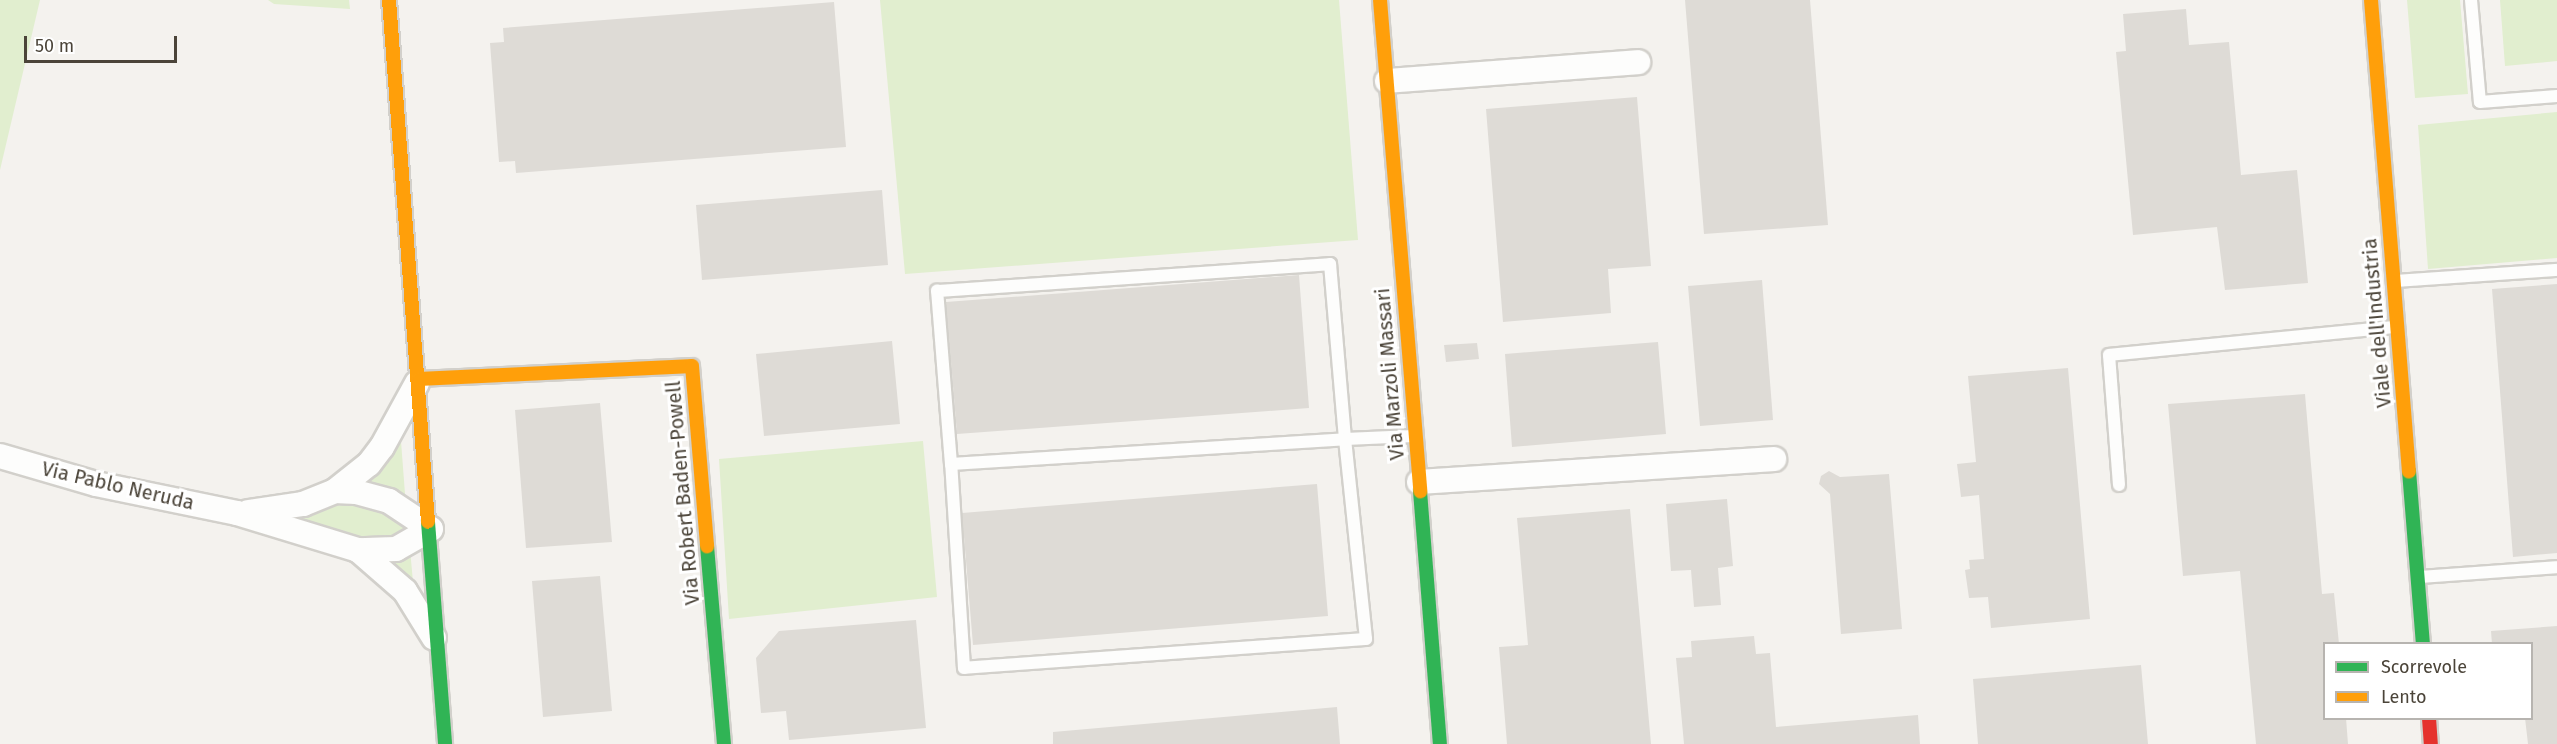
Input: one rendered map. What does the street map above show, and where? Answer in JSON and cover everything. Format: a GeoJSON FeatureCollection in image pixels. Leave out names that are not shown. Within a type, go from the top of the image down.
{"type":"FeatureCollection","features":[{"type":"Feature","properties":{"kind":"street"},"geometry":{"type":"LineString","coordinates":[[388,0],[420,379],[445,744]]}},
{"type":"Feature","properties":{"kind":"street","name":"Via Marzoli Massari"},"geometry":{"type":"LineString","coordinates":[[1380,0],[1440,744]]}},
{"type":"Feature","properties":{"kind":"street","name":"Viale dell'Industria"},"geometry":{"type":"LineString","coordinates":[[2371,0],[2423,642]]}},
{"type":"Feature","properties":{"kind":"street"},"geometry":{"type":"LineString","coordinates":[[1386,81],[1638,62]]}},
{"type":"Feature","properties":{"kind":"street","name":"Via Robert Baden-Powell"},"geometry":{"type":"LineString","coordinates":[[420,379],[692,366],[724,744]]}},
{"type":"Feature","properties":{"kind":"street"},"geometry":{"type":"LineString","coordinates":[[237,513],[303,504],[335,491],[363,469],[382,447],[420,379]]}},
{"type":"Feature","properties":{"kind":"street","name":"Via Pablo Neruda"},"geometry":{"type":"LineString","coordinates":[[0,456],[96,484],[237,513]]}},
{"type":"Feature","properties":{"kind":"street"},"geometry":{"type":"LineString","coordinates":[[1419,482],[1774,459]]}},
{"type":"Feature","properties":{"kind":"street"},"geometry":{"type":"LineString","coordinates":[[335,491],[389,501],[431,529]]}},
{"type":"Feature","properties":{"kind":"street"},"geometry":{"type":"LineString","coordinates":[[237,513],[358,550],[396,549],[431,529]]}},
{"type":"Feature","properties":{"kind":"street"},"geometry":{"type":"LineString","coordinates":[[358,550],[405,591],[437,643]]}},
{"type":"Feature","properties":{"kind":"street"},"geometry":{"type":"LineString","coordinates":[[2429,720],[2431,744]]}},
{"type":"Feature","properties":{"kind":"lane"},"geometry":{"type":"LineString","coordinates":[[2471,0],[2481,102],[2557,96]]}},
{"type":"Feature","properties":{"kind":"lane"},"geometry":{"type":"LineString","coordinates":[[1330,264],[1345,440],[1366,639],[964,668],[951,464],[937,291],[1330,264]]}},
{"type":"Feature","properties":{"kind":"lane"},"geometry":{"type":"LineString","coordinates":[[2394,281],[2557,270]]}},
{"type":"Feature","properties":{"kind":"lane"},"geometry":{"type":"LineString","coordinates":[[2119,485],[2109,355],[2397,327]]}},
{"type":"Feature","properties":{"kind":"lane"},"geometry":{"type":"LineString","coordinates":[[951,464],[1415,435]]}},
{"type":"Feature","properties":{"kind":"lane"},"geometry":{"type":"LineString","coordinates":[[2418,577],[2557,567]]}},
{"type":"Feature","properties":{"kind":"green space"},"geometry":{"type":"Polygon","coordinates":[[[0,0],[40,0],[0,170],[0,0]]]}},
{"type":"Feature","properties":{"kind":"green space"},"geometry":{"type":"Polygon","coordinates":[[[268,0],[349,0],[350,9],[274,4],[268,0]]]}},
{"type":"Feature","properties":{"kind":"green space"},"geometry":{"type":"Polygon","coordinates":[[[880,0],[1339,0],[1358,240],[905,274],[880,0]]]}},
{"type":"Feature","properties":{"kind":"green space"},"geometry":{"type":"Polygon","coordinates":[[[2407,0],[2460,0],[2468,94],[2415,98],[2407,0]]]}},
{"type":"Feature","properties":{"kind":"green space"},"geometry":{"type":"Polygon","coordinates":[[[2500,0],[2557,0],[2557,61],[2505,66],[2500,0]]]}},
{"type":"Feature","properties":{"kind":"green space"},"geometry":{"type":"Polygon","coordinates":[[[2557,112],[2557,258],[2428,269],[2418,125],[2557,112]]]}},
{"type":"Feature","properties":{"kind":"green space"},"geometry":{"type":"Polygon","coordinates":[[[400,428],[406,507],[359,482],[400,428]]]}},
{"type":"Feature","properties":{"kind":"green space"},"geometry":{"type":"Polygon","coordinates":[[[923,441],[937,597],[729,619],[719,459],[923,441]]]}},
{"type":"Feature","properties":{"kind":"green space"},"geometry":{"type":"Polygon","coordinates":[[[332,500],[369,501],[405,524],[405,531],[385,544],[291,524],[288,514],[332,500]]]}},
{"type":"Feature","properties":{"kind":"green space"},"geometry":{"type":"Polygon","coordinates":[[[410,549],[414,593],[379,558],[410,549]]]}},
{"type":"Feature","properties":{"kind":"building"},"geometry":{"type":"Polygon","coordinates":[[[1685,0],[1810,0],[1828,225],[1704,234],[1685,0]]]}},
{"type":"Feature","properties":{"kind":"building"},"geometry":{"type":"Polygon","coordinates":[[[834,2],[846,147],[516,173],[515,161],[499,162],[490,43],[504,42],[503,28],[834,2]]]}},
{"type":"Feature","properties":{"kind":"building"},"geometry":{"type":"Polygon","coordinates":[[[2186,9],[2189,45],[2229,42],[2241,175],[2297,170],[2308,283],[2225,290],[2217,227],[2133,235],[2116,52],[2126,51],[2123,14],[2186,9]]]}},
{"type":"Feature","properties":{"kind":"building"},"geometry":{"type":"Polygon","coordinates":[[[1637,97],[1651,266],[1608,269],[1611,313],[1503,322],[1486,109],[1637,97]]]}},
{"type":"Feature","properties":{"kind":"building"},"geometry":{"type":"Polygon","coordinates":[[[882,190],[888,265],[702,280],[696,205],[882,190]]]}},
{"type":"Feature","properties":{"kind":"building"},"geometry":{"type":"Polygon","coordinates":[[[1299,275],[1309,408],[957,434],[946,302],[1299,275]]]}},
{"type":"Feature","properties":{"kind":"building"},"geometry":{"type":"Polygon","coordinates":[[[1762,280],[1773,420],[1700,426],[1688,286],[1762,280]]]}},
{"type":"Feature","properties":{"kind":"building"},"geometry":{"type":"Polygon","coordinates":[[[2557,284],[2557,553],[2513,557],[2492,289],[2557,284]]]}},
{"type":"Feature","properties":{"kind":"building"},"geometry":{"type":"Polygon","coordinates":[[[892,341],[900,424],[764,436],[756,354],[892,341]]]}},
{"type":"Feature","properties":{"kind":"building"},"geometry":{"type":"Polygon","coordinates":[[[1658,342],[1666,434],[1512,447],[1505,354],[1658,342]]]}},
{"type":"Feature","properties":{"kind":"building"},"geometry":{"type":"Polygon","coordinates":[[[1477,343],[1479,359],[1446,362],[1444,345],[1477,343]]]}},
{"type":"Feature","properties":{"kind":"building"},"geometry":{"type":"Polygon","coordinates":[[[2068,368],[2090,619],[1991,628],[1988,597],[1969,598],[1965,570],[1970,569],[1969,560],[1984,559],[1979,495],[1961,497],[1957,464],[1976,462],[1968,376],[2068,368]]]}},
{"type":"Feature","properties":{"kind":"building"},"geometry":{"type":"Polygon","coordinates":[[[2305,394],[2322,594],[2334,593],[2339,642],[2323,642],[2323,720],[2346,720],[2348,744],[2256,744],[2240,571],[2183,576],[2168,404],[2305,394]]]}},
{"type":"Feature","properties":{"kind":"building"},"geometry":{"type":"Polygon","coordinates":[[[600,403],[612,542],[526,548],[515,410],[600,403]]]}},
{"type":"Feature","properties":{"kind":"building"},"geometry":{"type":"Polygon","coordinates":[[[1829,471],[1840,477],[1889,474],[1902,629],[1841,634],[1830,494],[1819,484],[1821,476],[1829,471]]]}},
{"type":"Feature","properties":{"kind":"building"},"geometry":{"type":"Polygon","coordinates":[[[1317,484],[1328,616],[973,645],[962,513],[1317,484]]]}},
{"type":"Feature","properties":{"kind":"building"},"geometry":{"type":"Polygon","coordinates":[[[1727,499],[1733,566],[1718,568],[1721,605],[1694,607],[1691,570],[1671,571],[1666,504],[1727,499]]]}},
{"type":"Feature","properties":{"kind":"building"},"geometry":{"type":"Polygon","coordinates":[[[1630,509],[1651,744],[1507,744],[1499,647],[1528,645],[1517,518],[1630,509]]]}},
{"type":"Feature","properties":{"kind":"building"},"geometry":{"type":"Polygon","coordinates":[[[600,576],[612,711],[543,717],[532,581],[600,576]]]}},
{"type":"Feature","properties":{"kind":"building"},"geometry":{"type":"Polygon","coordinates":[[[916,620],[926,728],[789,740],[786,711],[761,713],[756,658],[779,631],[916,620]]]}},
{"type":"Feature","properties":{"kind":"building"},"geometry":{"type":"Polygon","coordinates":[[[2557,626],[2557,744],[2528,744],[2525,720],[2533,720],[2533,642],[2492,642],[2491,631],[2557,626]]]}},
{"type":"Feature","properties":{"kind":"building"},"geometry":{"type":"Polygon","coordinates":[[[1754,636],[1756,654],[1770,653],[1776,727],[1918,715],[1920,744],[1684,744],[1676,658],[1692,657],[1691,641],[1754,636]]]}},
{"type":"Feature","properties":{"kind":"building"},"geometry":{"type":"Polygon","coordinates":[[[2141,665],[2148,744],[1978,744],[1973,679],[2141,665]]]}},
{"type":"Feature","properties":{"kind":"building"},"geometry":{"type":"Polygon","coordinates":[[[1337,707],[1340,744],[1053,744],[1053,732],[1337,707]]]}},
{"type":"Feature","properties":{"kind":"traffic: fast"},"geometry":{"type":"LineString","coordinates":[[2409,471],[2423,642]]}},
{"type":"Feature","properties":{"kind":"traffic: fast"},"geometry":{"type":"LineString","coordinates":[[1420,491],[1440,744]]}},
{"type":"Feature","properties":{"kind":"traffic: fast"},"geometry":{"type":"LineString","coordinates":[[428,522],[445,744]]}},
{"type":"Feature","properties":{"kind":"traffic: fast"},"geometry":{"type":"LineString","coordinates":[[707,546],[724,744]]}},
{"type":"Feature","properties":{"kind":"traffic: slow"},"geometry":{"type":"LineString","coordinates":[[389,0],[428,522]]}},
{"type":"Feature","properties":{"kind":"traffic: slow"},"geometry":{"type":"LineString","coordinates":[[1380,0],[1420,491]]}},
{"type":"Feature","properties":{"kind":"traffic: slow"},"geometry":{"type":"LineString","coordinates":[[2371,0],[2409,471]]}},
{"type":"Feature","properties":{"kind":"traffic: slow"},"geometry":{"type":"LineString","coordinates":[[420,379],[692,366],[707,546]]}},
{"type":"Feature","properties":{"kind":"traffic: jam"},"geometry":{"type":"LineString","coordinates":[[2429,720],[2431,744]]}}]}
